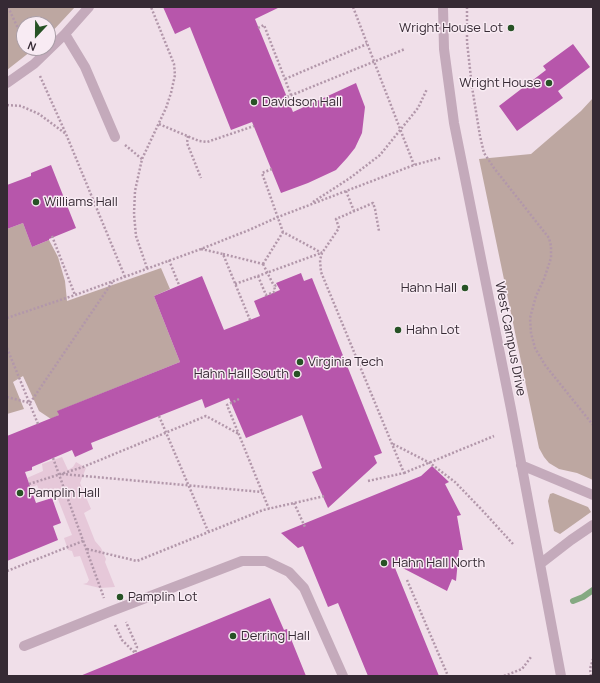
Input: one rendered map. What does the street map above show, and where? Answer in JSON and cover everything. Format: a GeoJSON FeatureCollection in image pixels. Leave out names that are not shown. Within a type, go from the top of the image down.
{"type":"FeatureCollection","features":[{"type":"Feature","properties":{"kind":"street"},"geometry":{"type":"LineString","coordinates":[[7,83],[34,64],[65,34],[89,7]]}},
{"type":"Feature","properties":{"kind":"street","name":"West Campus Drive"},"geometry":{"type":"LineString","coordinates":[[443,7],[444,49],[453,116],[561,676]]}},
{"type":"Feature","properties":{"kind":"street"},"geometry":{"type":"LineString","coordinates":[[65,34],[85,67],[115,137]]}},
{"type":"Feature","properties":{"kind":"street"},"geometry":{"type":"LineString","coordinates":[[521,465],[593,495]]}},
{"type":"Feature","properties":{"kind":"street"},"geometry":{"type":"LineString","coordinates":[[540,564],[593,525]]}},
{"type":"Feature","properties":{"kind":"street"},"geometry":{"type":"LineString","coordinates":[[24,646],[111,615],[242,561],[266,561],[288,572],[304,588],[343,676]]}},
{"type":"Feature","properties":{"kind":"path"},"geometry":{"type":"LineString","coordinates":[[8,7],[16,24]]}},
{"type":"Feature","properties":{"kind":"path"},"geometry":{"type":"LineString","coordinates":[[147,268],[136,236],[134,214],[135,191],[142,159],[159,124],[171,93],[174,70],[174,64],[151,7]]}},
{"type":"Feature","properties":{"kind":"path"},"geometry":{"type":"LineString","coordinates":[[352,7],[414,165]]}},
{"type":"Feature","properties":{"kind":"path"},"geometry":{"type":"LineString","coordinates":[[467,7],[467,42],[472,87],[484,153],[549,238],[551,246],[551,258],[536,296],[530,318],[531,333],[535,348],[545,365],[593,425]]}},
{"type":"Feature","properties":{"kind":"path"},"geometry":{"type":"LineString","coordinates":[[258,28],[264,26],[291,95]]}},
{"type":"Feature","properties":{"kind":"path"},"geometry":{"type":"LineString","coordinates":[[285,79],[367,44]]}},
{"type":"Feature","properties":{"kind":"path"},"geometry":{"type":"LineString","coordinates":[[287,97],[405,49]]}},
{"type":"Feature","properties":{"kind":"path"},"geometry":{"type":"LineString","coordinates":[[39,73],[125,277]]}},
{"type":"Feature","properties":{"kind":"path"},"geometry":{"type":"LineString","coordinates":[[308,206],[350,178],[380,154],[418,108],[427,89]]}},
{"type":"Feature","properties":{"kind":"path"},"geometry":{"type":"LineString","coordinates":[[7,105],[21,106],[40,114],[66,134]]}},
{"type":"Feature","properties":{"kind":"path"},"geometry":{"type":"LineString","coordinates":[[159,124],[199,141],[207,142],[254,126]]}},
{"type":"Feature","properties":{"kind":"path"},"geometry":{"type":"LineString","coordinates":[[188,136],[187,143],[201,178]]}},
{"type":"Feature","properties":{"kind":"path"},"geometry":{"type":"LineString","coordinates":[[115,137],[142,159]]}},
{"type":"Feature","properties":{"kind":"path"},"geometry":{"type":"LineString","coordinates":[[7,318],[75,295],[200,249],[346,190],[414,165],[440,158]]}},
{"type":"Feature","properties":{"kind":"path"},"geometry":{"type":"LineString","coordinates":[[272,169],[262,172],[283,232],[322,253]]}},
{"type":"Feature","properties":{"kind":"path"},"geometry":{"type":"LineString","coordinates":[[346,190],[354,211]]}},
{"type":"Feature","properties":{"kind":"path"},"geometry":{"type":"LineString","coordinates":[[379,232],[373,203],[336,219],[340,228],[322,253],[320,260],[321,272],[404,473]]}},
{"type":"Feature","properties":{"kind":"path"},"geometry":{"type":"LineString","coordinates":[[263,264],[283,232]]}},
{"type":"Feature","properties":{"kind":"path"},"geometry":{"type":"LineString","coordinates":[[52,236],[75,295]]}},
{"type":"Feature","properties":{"kind":"path"},"geometry":{"type":"LineString","coordinates":[[200,249],[263,264],[275,286],[274,292],[266,295],[258,276]]}},
{"type":"Feature","properties":{"kind":"path"},"geometry":{"type":"LineString","coordinates":[[235,284],[322,253]]}},
{"type":"Feature","properties":{"kind":"path"},"geometry":{"type":"LineString","coordinates":[[223,254],[250,320]]}},
{"type":"Feature","properties":{"kind":"path"},"geometry":{"type":"LineString","coordinates":[[169,260],[179,285]]}},
{"type":"Feature","properties":{"kind":"path"},"geometry":{"type":"LineString","coordinates":[[30,403],[113,280]]}},
{"type":"Feature","properties":{"kind":"path"},"geometry":{"type":"LineString","coordinates":[[7,348],[38,424]]}},
{"type":"Feature","properties":{"kind":"path"},"geometry":{"type":"LineString","coordinates":[[7,397],[30,403]]}},
{"type":"Feature","properties":{"kind":"path"},"geometry":{"type":"LineString","coordinates":[[239,399],[227,405],[269,509]]}},
{"type":"Feature","properties":{"kind":"path"},"geometry":{"type":"LineString","coordinates":[[159,416],[208,531]]}},
{"type":"Feature","properties":{"kind":"path"},"geometry":{"type":"LineString","coordinates":[[29,484],[83,466],[206,416],[239,434]]}},
{"type":"Feature","properties":{"kind":"path"},"geometry":{"type":"LineString","coordinates":[[368,481],[404,473],[494,436]]}},
{"type":"Feature","properties":{"kind":"path"},"geometry":{"type":"LineString","coordinates":[[393,444],[430,463],[455,482],[513,544]]}},
{"type":"Feature","properties":{"kind":"path"},"geometry":{"type":"LineString","coordinates":[[53,458],[111,615],[122,640],[135,653],[137,647],[125,620],[111,615]]}},
{"type":"Feature","properties":{"kind":"path"},"geometry":{"type":"LineString","coordinates":[[59,474],[262,492]]}},
{"type":"Feature","properties":{"kind":"path"},"geometry":{"type":"LineString","coordinates":[[86,549],[137,561],[208,531],[269,509],[325,496]]}},
{"type":"Feature","properties":{"kind":"path"},"geometry":{"type":"LineString","coordinates":[[294,503],[305,527]]}},
{"type":"Feature","properties":{"kind":"path"},"geometry":{"type":"LineString","coordinates":[[7,571],[83,541]]}},
{"type":"Feature","properties":{"kind":"path"},"geometry":{"type":"LineString","coordinates":[[407,580],[448,676]]}},
{"type":"Feature","properties":{"kind":"path"},"geometry":{"type":"LineString","coordinates":[[504,676],[522,669],[531,657]]}},
{"type":"Feature","properties":{"kind":"path"},"geometry":{"type":"LineString","coordinates":[[591,676],[590,669],[593,659]]}},
{"type":"Feature","properties":{"kind":"shaded area"},"geometry":{"type":"Polygon","coordinates":[[[7,7],[75,7],[56,27],[56,16],[16,16],[16,56],[25,56],[7,70],[7,7]]]}},
{"type":"Feature","properties":{"kind":"shaded area"},"geometry":{"type":"Polygon","coordinates":[[[593,98],[593,480],[577,473],[559,469],[549,463],[539,448],[479,159],[531,154],[581,111],[593,98]]]}},
{"type":"Feature","properties":{"kind":"shaded area"},"geometry":{"type":"Polygon","coordinates":[[[23,223],[32,247],[49,240],[58,257],[65,281],[67,301],[161,268],[170,289],[154,296],[180,362],[58,411],[59,415],[51,419],[39,411],[23,376],[13,382],[24,409],[7,414],[7,229],[23,223]]]}},
{"type":"Feature","properties":{"kind":"shaded area"},"geometry":{"type":"Polygon","coordinates":[[[62,457],[68,470],[73,467],[76,462],[86,468],[80,483],[91,509],[84,513],[95,541],[101,548],[106,559],[105,562],[115,587],[100,588],[83,584],[87,583],[89,580],[80,556],[74,557],[72,551],[68,550],[64,538],[72,535],[56,494],[42,498],[37,485],[31,488],[27,478],[43,471],[42,464],[62,457]]]}},
{"type":"Feature","properties":{"kind":"shaded area"},"geometry":{"type":"Polygon","coordinates":[[[553,493],[588,507],[591,512],[560,534],[554,531],[548,501],[550,494],[553,493]]]}},
{"type":"Feature","properties":{"kind":"building","name":"Davidson Hall"},"geometry":{"type":"Polygon","coordinates":[[[163,7],[280,7],[255,19],[293,112],[356,83],[365,107],[362,133],[355,148],[336,170],[281,193],[252,122],[231,130],[190,27],[175,34],[163,7]]]}},
{"type":"Feature","properties":{"kind":"building","name":"Wright House"},"geometry":{"type":"Polygon","coordinates":[[[573,44],[590,67],[558,91],[563,98],[517,131],[499,106],[546,70],[543,66],[573,44]]]}},
{"type":"Feature","properties":{"kind":"building","name":"Williams Hall"},"geometry":{"type":"Polygon","coordinates":[[[51,165],[76,228],[32,247],[23,223],[7,229],[7,185],[31,176],[31,173],[51,165]]]}},
{"type":"Feature","properties":{"kind":"building"},"geometry":{"type":"Polygon","coordinates":[[[301,273],[304,281],[312,278],[382,453],[374,456],[377,463],[328,508],[312,472],[322,468],[302,415],[246,438],[229,398],[205,408],[202,399],[91,443],[93,449],[75,457],[72,450],[32,467],[32,470],[25,472],[36,503],[52,498],[61,523],[53,526],[58,540],[7,561],[7,436],[59,415],[57,411],[180,362],[154,296],[202,276],[224,330],[260,316],[254,301],[280,290],[276,283],[301,273]]]}},
{"type":"Feature","properties":{"kind":"building","name":"Hahn Hall North"},"geometry":{"type":"Polygon","coordinates":[[[432,466],[449,482],[445,484],[461,515],[457,516],[463,550],[459,550],[456,581],[452,579],[447,591],[393,563],[439,676],[368,676],[338,603],[328,607],[303,546],[298,548],[281,533],[421,476],[432,466]]]}},
{"type":"Feature","properties":{"kind":"building","name":"Derring Hall"},"geometry":{"type":"Polygon","coordinates":[[[270,598],[284,630],[287,629],[306,676],[80,676],[270,598]]]}},
{"type":"Feature","properties":{"kind":"waterway"},"geometry":{"type":"LineString","coordinates":[[573,601],[583,597],[593,590]]}},
{"type":"Feature","properties":{"kind":"place","name":"Wright House Lot"},"geometry":{"type":"Point","coordinates":[511,28]}},
{"type":"Feature","properties":{"kind":"place","name":"Wright House"},"geometry":{"type":"Point","coordinates":[549,83]}},
{"type":"Feature","properties":{"kind":"place","name":"Davidson Hall"},"geometry":{"type":"Point","coordinates":[254,102]}},
{"type":"Feature","properties":{"kind":"place","name":"Williams Hall"},"geometry":{"type":"Point","coordinates":[36,202]}},
{"type":"Feature","properties":{"kind":"place","name":"Hahn Hall"},"geometry":{"type":"Point","coordinates":[465,288]}},
{"type":"Feature","properties":{"kind":"place","name":"Hahn Lot"},"geometry":{"type":"Point","coordinates":[398,330]}},
{"type":"Feature","properties":{"kind":"place","name":"Virginia Tech"},"geometry":{"type":"Point","coordinates":[300,362]}},
{"type":"Feature","properties":{"kind":"place","name":"Hahn Hall South"},"geometry":{"type":"Point","coordinates":[297,374]}},
{"type":"Feature","properties":{"kind":"place","name":"Pamplin Hall"},"geometry":{"type":"Point","coordinates":[20,493]}},
{"type":"Feature","properties":{"kind":"place","name":"Hahn Hall North"},"geometry":{"type":"Point","coordinates":[384,563]}},
{"type":"Feature","properties":{"kind":"place","name":"Pamplin Lot"},"geometry":{"type":"Point","coordinates":[120,597]}},
{"type":"Feature","properties":{"kind":"place","name":"Derring Hall"},"geometry":{"type":"Point","coordinates":[233,636]}}]}
